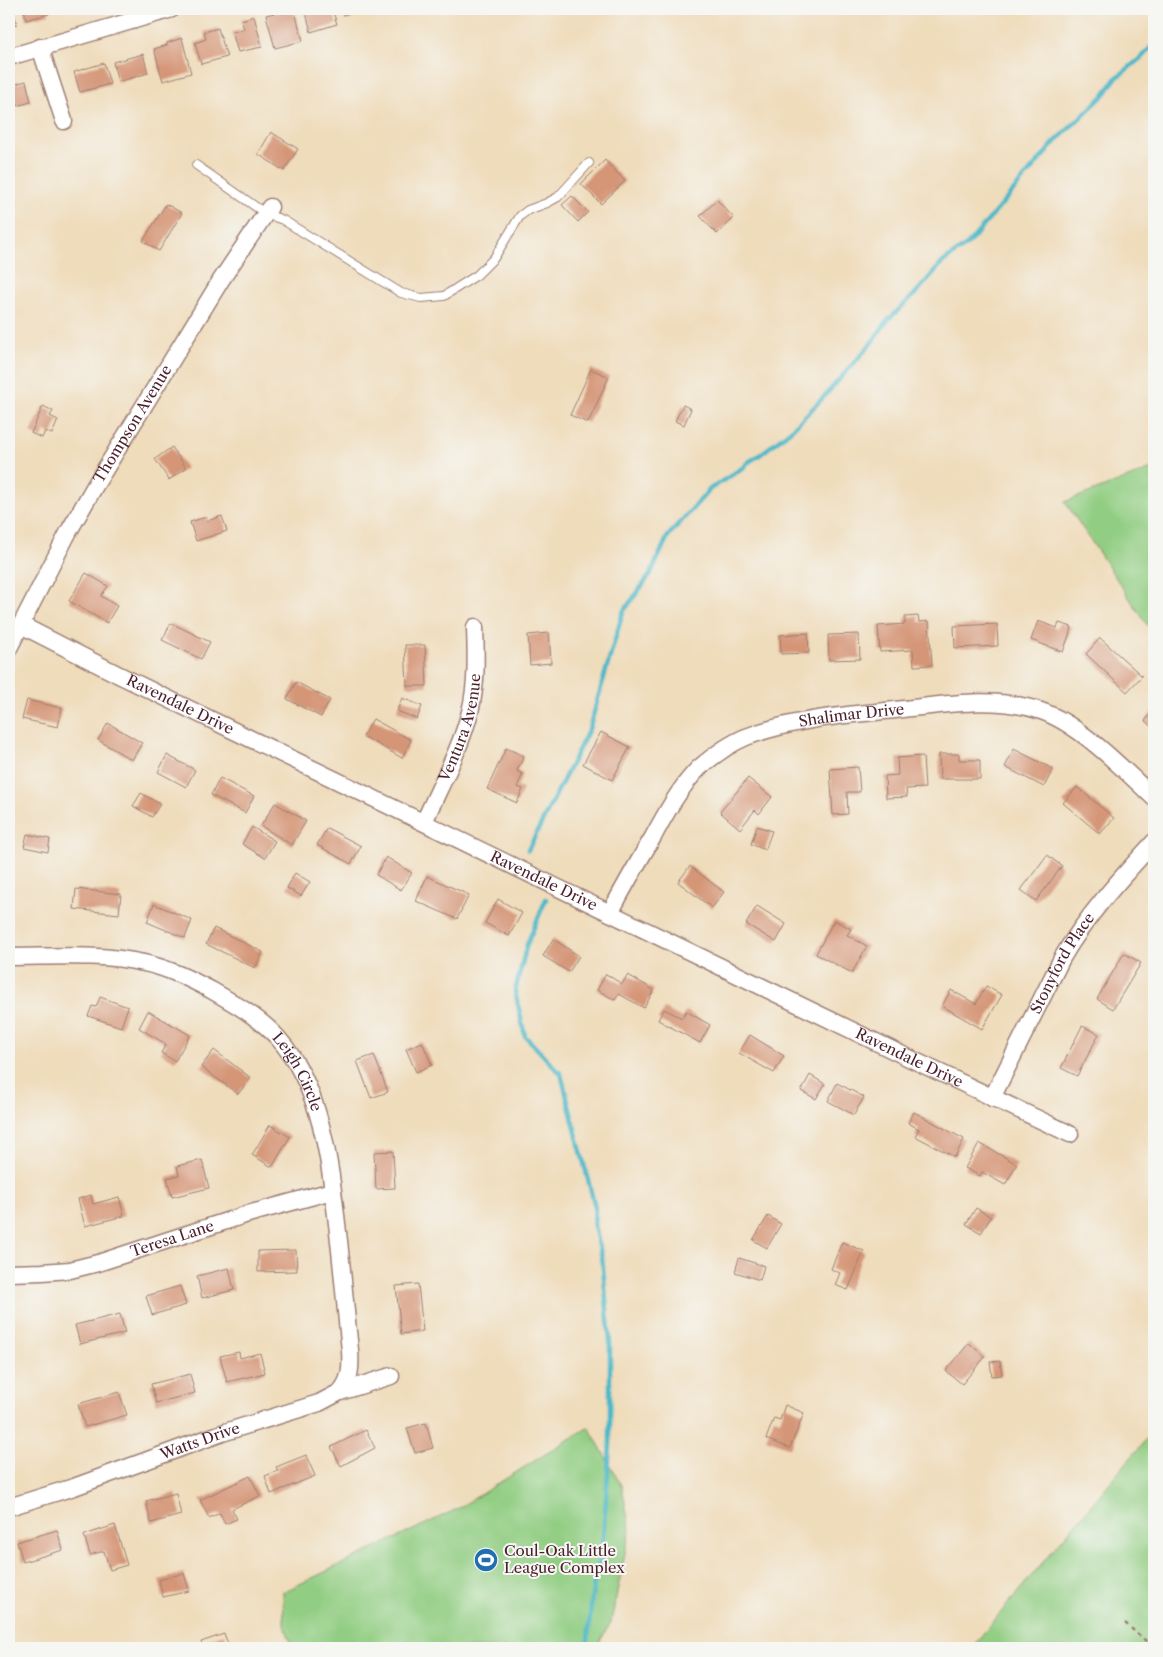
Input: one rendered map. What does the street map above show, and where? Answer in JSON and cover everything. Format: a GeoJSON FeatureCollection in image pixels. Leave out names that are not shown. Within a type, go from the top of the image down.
{"type":"FeatureCollection","features":[{"type":"Feature","properties":{"kind":"street"},"geometry":{"type":"LineString","coordinates":[[9,57],[172,9]]}},
{"type":"Feature","properties":{"kind":"street"},"geometry":{"type":"LineString","coordinates":[[40,47],[64,121]]}},
{"type":"Feature","properties":{"kind":"street","name":"Thompson Avenue"},"geometry":{"type":"LineString","coordinates":[[9,648],[69,531],[96,484],[216,288],[268,210]]}},
{"type":"Feature","properties":{"kind":"street","name":"Ravendale Drive"},"geometry":{"type":"LineString","coordinates":[[21,625],[992,1098],[1070,1134]]}},
{"type":"Feature","properties":{"kind":"street","name":"Ventura Avenue"},"geometry":{"type":"LineString","coordinates":[[424,822],[459,743],[470,712],[476,670],[475,627]]}},
{"type":"Feature","properties":{"kind":"street","name":"Shalimar Drive"},"geometry":{"type":"LineString","coordinates":[[610,912],[667,811],[688,781],[700,768],[722,749],[745,738],[770,729],[802,722],[862,713],[965,702],[995,702],[1024,706],[1042,711],[1062,720],[1077,730],[1154,798]]}},
{"type":"Feature","properties":{"kind":"street","name":"Stonyford Place"},"geometry":{"type":"LineString","coordinates":[[992,1098],[1074,936],[1098,905],[1154,842]]}},
{"type":"Feature","properties":{"kind":"street","name":"Leigh Circle"},"geometry":{"type":"LineString","coordinates":[[9,957],[123,959],[166,969],[227,998],[261,1022],[278,1038],[292,1057],[311,1096],[325,1143],[351,1357],[349,1379],[340,1392]]}},
{"type":"Feature","properties":{"kind":"street","name":"Teresa Lane"},"geometry":{"type":"LineString","coordinates":[[9,1273],[70,1270],[98,1263],[248,1214],[332,1191]]}},
{"type":"Feature","properties":{"kind":"street","name":"Watts Drive"},"geometry":{"type":"LineString","coordinates":[[9,1506],[74,1487],[222,1433],[319,1403],[340,1392],[390,1376]]}},
{"type":"Feature","properties":{"kind":"lane"},"geometry":{"type":"LineString","coordinates":[[196,165],[400,293],[421,298],[444,296],[477,275],[494,258],[520,216],[528,210],[558,197],[589,163]]}},
{"type":"Feature","properties":{"kind":"path"},"geometry":{"type":"LineString","coordinates":[[1125,1623],[1154,1648]]}},
{"type":"Feature","properties":{"kind":"green space"},"geometry":{"type":"Polygon","coordinates":[[[1154,468],[1154,635],[1065,502],[1154,468]]]}},
{"type":"Feature","properties":{"kind":"green space","name":"Coul-Oak Little League Complex"},"geometry":{"type":"Polygon","coordinates":[[[589,1427],[622,1487],[630,1529],[611,1622],[596,1648],[293,1648],[284,1624],[283,1592],[457,1509],[589,1427]]]}},
{"type":"Feature","properties":{"kind":"green space"},"geometry":{"type":"Polygon","coordinates":[[[1154,1430],[1154,1648],[971,1648],[1154,1430]]]}},
{"type":"Feature","properties":{"kind":"building"},"geometry":{"type":"Polygon","coordinates":[[[9,9],[13,9],[17,24],[9,26],[9,9]]]}},
{"type":"Feature","properties":{"kind":"building"},"geometry":{"type":"Polygon","coordinates":[[[24,9],[48,9],[49,14],[26,20],[24,9]]]}},
{"type":"Feature","properties":{"kind":"building"},"geometry":{"type":"Polygon","coordinates":[[[294,9],[303,41],[275,48],[266,15],[294,9]]]}},
{"type":"Feature","properties":{"kind":"building"},"geometry":{"type":"Polygon","coordinates":[[[305,9],[332,9],[337,24],[311,32],[305,9]]]}},
{"type":"Feature","properties":{"kind":"building"},"geometry":{"type":"Polygon","coordinates":[[[342,9],[367,9],[343,15],[342,9]]]}},
{"type":"Feature","properties":{"kind":"building"},"geometry":{"type":"Polygon","coordinates":[[[254,16],[262,47],[238,52],[232,32],[244,29],[241,20],[254,16]]]}},
{"type":"Feature","properties":{"kind":"building"},"geometry":{"type":"Polygon","coordinates":[[[218,28],[227,57],[201,64],[195,43],[206,39],[204,32],[218,28]]]}},
{"type":"Feature","properties":{"kind":"building"},"geometry":{"type":"Polygon","coordinates":[[[182,38],[191,73],[163,81],[154,49],[182,38]]]}},
{"type":"Feature","properties":{"kind":"building"},"geometry":{"type":"Polygon","coordinates":[[[143,54],[148,73],[118,82],[113,62],[143,54]]]}},
{"type":"Feature","properties":{"kind":"building"},"geometry":{"type":"Polygon","coordinates":[[[104,63],[110,84],[80,92],[74,72],[104,63]]]}},
{"type":"Feature","properties":{"kind":"building"},"geometry":{"type":"Polygon","coordinates":[[[26,81],[31,102],[9,108],[9,86],[26,81]]]}},
{"type":"Feature","properties":{"kind":"building"},"geometry":{"type":"Polygon","coordinates":[[[271,132],[298,149],[284,171],[258,154],[271,132]]]}},
{"type":"Feature","properties":{"kind":"building"},"geometry":{"type":"Polygon","coordinates":[[[605,160],[625,181],[601,204],[581,184],[605,160]]]}},
{"type":"Feature","properties":{"kind":"building"},"geometry":{"type":"Polygon","coordinates":[[[572,196],[588,212],[578,222],[562,205],[572,196]]]}},
{"type":"Feature","properties":{"kind":"building"},"geometry":{"type":"Polygon","coordinates":[[[717,200],[734,218],[717,234],[700,216],[717,200]]]}},
{"type":"Feature","properties":{"kind":"building"},"geometry":{"type":"Polygon","coordinates":[[[166,204],[182,213],[159,251],[143,241],[166,204]]]}},
{"type":"Feature","properties":{"kind":"building"},"geometry":{"type":"Polygon","coordinates":[[[591,369],[609,377],[588,423],[570,415],[591,369]]]}},
{"type":"Feature","properties":{"kind":"building"},"geometry":{"type":"Polygon","coordinates":[[[683,405],[691,409],[684,425],[675,421],[683,405]]]}},
{"type":"Feature","properties":{"kind":"building"},"geometry":{"type":"Polygon","coordinates":[[[43,406],[53,411],[50,416],[58,420],[52,434],[45,431],[42,438],[31,433],[43,406]]]}},
{"type":"Feature","properties":{"kind":"building"},"geometry":{"type":"Polygon","coordinates":[[[172,447],[186,468],[169,480],[155,459],[172,447]]]}},
{"type":"Feature","properties":{"kind":"building"},"geometry":{"type":"Polygon","coordinates":[[[222,516],[227,531],[196,541],[190,522],[206,517],[207,521],[222,516]]]}},
{"type":"Feature","properties":{"kind":"building"},"geometry":{"type":"Polygon","coordinates":[[[86,573],[108,586],[101,596],[117,606],[107,623],[69,601],[86,573]]]}},
{"type":"Feature","properties":{"kind":"building"},"geometry":{"type":"Polygon","coordinates":[[[918,616],[919,622],[929,621],[932,665],[914,666],[913,650],[880,652],[878,626],[905,624],[905,617],[918,616]]]}},
{"type":"Feature","properties":{"kind":"building"},"geometry":{"type":"Polygon","coordinates":[[[1038,621],[1057,628],[1059,623],[1072,627],[1063,652],[1031,640],[1038,621]]]}},
{"type":"Feature","properties":{"kind":"building"},"geometry":{"type":"Polygon","coordinates":[[[171,623],[210,642],[201,659],[162,640],[171,623]]]}},
{"type":"Feature","properties":{"kind":"building"},"geometry":{"type":"Polygon","coordinates":[[[997,624],[998,646],[955,648],[954,626],[997,624]]]}},
{"type":"Feature","properties":{"kind":"building"},"geometry":{"type":"Polygon","coordinates":[[[549,633],[551,663],[530,665],[528,635],[549,633]]]}},
{"type":"Feature","properties":{"kind":"building"},"geometry":{"type":"Polygon","coordinates":[[[808,633],[809,653],[781,654],[780,635],[808,633]]]}},
{"type":"Feature","properties":{"kind":"building"},"geometry":{"type":"Polygon","coordinates":[[[859,634],[860,659],[829,660],[828,635],[859,634]]]}},
{"type":"Feature","properties":{"kind":"building"},"geometry":{"type":"Polygon","coordinates":[[[1100,638],[1142,676],[1127,692],[1086,654],[1100,638]]]}},
{"type":"Feature","properties":{"kind":"building"},"geometry":{"type":"Polygon","coordinates":[[[405,645],[425,645],[427,686],[407,686],[405,645]]]}},
{"type":"Feature","properties":{"kind":"building"},"geometry":{"type":"Polygon","coordinates":[[[296,682],[330,700],[321,717],[287,699],[296,682]]]}},
{"type":"Feature","properties":{"kind":"building"},"geometry":{"type":"Polygon","coordinates":[[[402,698],[422,706],[417,719],[397,711],[402,698]]]}},
{"type":"Feature","properties":{"kind":"building"},"geometry":{"type":"Polygon","coordinates":[[[27,700],[62,708],[58,727],[22,719],[27,700]]]}},
{"type":"Feature","properties":{"kind":"building"},"geometry":{"type":"Polygon","coordinates":[[[1154,709],[1154,729],[1145,721],[1154,709]]]}},
{"type":"Feature","properties":{"kind":"building"},"geometry":{"type":"Polygon","coordinates":[[[373,719],[411,740],[402,758],[363,736],[373,719]]]}},
{"type":"Feature","properties":{"kind":"building"},"geometry":{"type":"Polygon","coordinates":[[[108,723],[142,743],[132,760],[98,740],[108,723]]]}},
{"type":"Feature","properties":{"kind":"building"},"geometry":{"type":"Polygon","coordinates":[[[601,732],[630,747],[612,780],[583,764],[601,732]]]}},
{"type":"Feature","properties":{"kind":"building"},"geometry":{"type":"Polygon","coordinates":[[[506,748],[524,756],[517,771],[523,774],[517,787],[523,789],[517,803],[487,789],[506,748]]]}},
{"type":"Feature","properties":{"kind":"building"},"geometry":{"type":"Polygon","coordinates":[[[1014,749],[1053,769],[1044,787],[1005,767],[1014,749]]]}},
{"type":"Feature","properties":{"kind":"building"},"geometry":{"type":"Polygon","coordinates":[[[939,754],[959,754],[959,760],[980,760],[980,779],[940,779],[939,754]]]}},
{"type":"Feature","properties":{"kind":"building"},"geometry":{"type":"Polygon","coordinates":[[[167,755],[195,770],[186,787],[158,772],[167,755]]]}},
{"type":"Feature","properties":{"kind":"building"},"geometry":{"type":"Polygon","coordinates":[[[923,756],[925,788],[906,789],[907,797],[886,798],[885,776],[898,775],[897,758],[923,756]]]}},
{"type":"Feature","properties":{"kind":"building"},"geometry":{"type":"Polygon","coordinates":[[[858,767],[860,792],[847,792],[848,814],[833,815],[830,769],[858,767]]]}},
{"type":"Feature","properties":{"kind":"building"},"geometry":{"type":"Polygon","coordinates":[[[220,778],[254,796],[245,813],[211,795],[220,778]]]}},
{"type":"Feature","properties":{"kind":"building"},"geometry":{"type":"Polygon","coordinates":[[[748,778],[772,797],[759,814],[755,810],[740,829],[720,812],[748,778]]]}},
{"type":"Feature","properties":{"kind":"building"},"geometry":{"type":"Polygon","coordinates":[[[1077,787],[1114,818],[1100,834],[1063,803],[1077,787]]]}},
{"type":"Feature","properties":{"kind":"building"},"geometry":{"type":"Polygon","coordinates":[[[141,793],[160,804],[152,817],[133,806],[141,793]]]}},
{"type":"Feature","properties":{"kind":"building"},"geometry":{"type":"Polygon","coordinates":[[[275,803],[306,821],[292,845],[261,826],[275,803]]]}},
{"type":"Feature","properties":{"kind":"building"},"geometry":{"type":"Polygon","coordinates":[[[757,826],[772,831],[765,850],[751,844],[757,826]]]}},
{"type":"Feature","properties":{"kind":"building"},"geometry":{"type":"Polygon","coordinates":[[[252,827],[275,841],[265,858],[242,844],[252,827]]]}},
{"type":"Feature","properties":{"kind":"building"},"geometry":{"type":"Polygon","coordinates":[[[327,828],[361,846],[351,864],[317,845],[327,828]]]}},
{"type":"Feature","properties":{"kind":"building"},"geometry":{"type":"Polygon","coordinates":[[[27,834],[50,839],[48,852],[24,847],[27,834]]]}},
{"type":"Feature","properties":{"kind":"building"},"geometry":{"type":"Polygon","coordinates":[[[1047,855],[1062,866],[1036,901],[1021,890],[1047,855]]]}},
{"type":"Feature","properties":{"kind":"building"},"geometry":{"type":"Polygon","coordinates":[[[386,857],[412,873],[401,890],[376,875],[386,857]]]}},
{"type":"Feature","properties":{"kind":"building"},"geometry":{"type":"Polygon","coordinates":[[[690,866],[724,892],[712,908],[678,882],[690,866]]]}},
{"type":"Feature","properties":{"kind":"building"},"geometry":{"type":"Polygon","coordinates":[[[295,873],[310,882],[301,896],[287,888],[295,873]]]}},
{"type":"Feature","properties":{"kind":"building"},"geometry":{"type":"Polygon","coordinates":[[[427,876],[469,895],[457,919],[416,901],[427,876]]]}},
{"type":"Feature","properties":{"kind":"building"},"geometry":{"type":"Polygon","coordinates":[[[76,889],[121,894],[119,914],[74,909],[76,889]]]}},
{"type":"Feature","properties":{"kind":"building"},"geometry":{"type":"Polygon","coordinates":[[[498,899],[522,913],[509,936],[485,923],[498,899]]]}},
{"type":"Feature","properties":{"kind":"building"},"geometry":{"type":"Polygon","coordinates":[[[154,904],[192,920],[185,938],[147,922],[154,904]]]}},
{"type":"Feature","properties":{"kind":"building"},"geometry":{"type":"Polygon","coordinates":[[[757,906],[786,924],[776,942],[746,924],[757,906]]]}},
{"type":"Feature","properties":{"kind":"building"},"geometry":{"type":"Polygon","coordinates":[[[834,920],[851,929],[847,935],[867,946],[852,973],[816,954],[834,920]]]}},
{"type":"Feature","properties":{"kind":"building"},"geometry":{"type":"Polygon","coordinates":[[[214,928],[263,952],[255,968],[206,944],[214,928]]]}},
{"type":"Feature","properties":{"kind":"building"},"geometry":{"type":"Polygon","coordinates":[[[553,939],[579,956],[569,972],[543,956],[553,939]]]}},
{"type":"Feature","properties":{"kind":"building"},"geometry":{"type":"Polygon","coordinates":[[[1124,953],[1141,963],[1113,1009],[1097,999],[1124,953]]]}},
{"type":"Feature","properties":{"kind":"building"},"geometry":{"type":"Polygon","coordinates":[[[606,974],[622,984],[628,975],[654,990],[644,1008],[619,994],[615,1000],[597,990],[606,974]]]}},
{"type":"Feature","properties":{"kind":"building"},"geometry":{"type":"Polygon","coordinates":[[[986,986],[1002,995],[982,1029],[942,1006],[951,990],[976,1004],[986,986]]]}},
{"type":"Feature","properties":{"kind":"building"},"geometry":{"type":"Polygon","coordinates":[[[100,997],[128,1007],[121,1027],[88,1016],[92,1006],[96,1007],[100,997]]]}},
{"type":"Feature","properties":{"kind":"building"},"geometry":{"type":"Polygon","coordinates":[[[664,1009],[682,1018],[686,1011],[710,1025],[700,1043],[658,1020],[664,1009]]]}},
{"type":"Feature","properties":{"kind":"building"},"geometry":{"type":"Polygon","coordinates":[[[148,1011],[190,1035],[175,1061],[161,1053],[166,1044],[139,1028],[148,1011]]]}},
{"type":"Feature","properties":{"kind":"building"},"geometry":{"type":"Polygon","coordinates":[[[1082,1026],[1099,1034],[1077,1076],[1061,1068],[1082,1026]]]}},
{"type":"Feature","properties":{"kind":"building"},"geometry":{"type":"Polygon","coordinates":[[[750,1035],[784,1056],[774,1073],[739,1053],[750,1035]]]}},
{"type":"Feature","properties":{"kind":"building"},"geometry":{"type":"Polygon","coordinates":[[[422,1042],[432,1065],[416,1072],[406,1049],[422,1042]]]}},
{"type":"Feature","properties":{"kind":"building"},"geometry":{"type":"Polygon","coordinates":[[[214,1050],[251,1078],[238,1094],[201,1067],[214,1050]]]}},
{"type":"Feature","properties":{"kind":"building"},"geometry":{"type":"Polygon","coordinates":[[[374,1055],[388,1092],[371,1098],[357,1061],[374,1055]]]}},
{"type":"Feature","properties":{"kind":"building"},"geometry":{"type":"Polygon","coordinates":[[[810,1075],[825,1084],[816,1099],[801,1091],[810,1075]]]}},
{"type":"Feature","properties":{"kind":"building"},"geometry":{"type":"Polygon","coordinates":[[[837,1083],[864,1097],[854,1115],[828,1101],[837,1083]]]}},
{"type":"Feature","properties":{"kind":"building"},"geometry":{"type":"Polygon","coordinates":[[[914,1112],[964,1139],[955,1157],[915,1136],[919,1129],[908,1123],[914,1112]]]}},
{"type":"Feature","properties":{"kind":"building"},"geometry":{"type":"Polygon","coordinates":[[[270,1125],[290,1137],[272,1167],[252,1155],[270,1125]]]}},
{"type":"Feature","properties":{"kind":"building"},"geometry":{"type":"Polygon","coordinates":[[[979,1143],[1017,1164],[1005,1185],[982,1172],[980,1176],[965,1168],[979,1143]]]}},
{"type":"Feature","properties":{"kind":"building"},"geometry":{"type":"Polygon","coordinates":[[[393,1151],[395,1188],[376,1189],[374,1152],[393,1151]]]}},
{"type":"Feature","properties":{"kind":"building"},"geometry":{"type":"Polygon","coordinates":[[[202,1160],[209,1188],[172,1197],[167,1178],[179,1175],[177,1166],[202,1160]]]}},
{"type":"Feature","properties":{"kind":"building"},"geometry":{"type":"Polygon","coordinates":[[[91,1195],[93,1204],[119,1197],[124,1216],[85,1226],[78,1199],[91,1195]]]}},
{"type":"Feature","properties":{"kind":"building"},"geometry":{"type":"Polygon","coordinates":[[[976,1208],[991,1217],[981,1233],[966,1224],[976,1208]]]}},
{"type":"Feature","properties":{"kind":"building"},"geometry":{"type":"Polygon","coordinates":[[[768,1216],[781,1224],[767,1248],[753,1240],[768,1216]]]}},
{"type":"Feature","properties":{"kind":"building"},"geometry":{"type":"Polygon","coordinates":[[[842,1242],[864,1251],[848,1290],[835,1285],[840,1273],[831,1269],[842,1242]]]}},
{"type":"Feature","properties":{"kind":"building"},"geometry":{"type":"Polygon","coordinates":[[[296,1250],[297,1271],[258,1272],[258,1251],[296,1250]]]}},
{"type":"Feature","properties":{"kind":"building"},"geometry":{"type":"Polygon","coordinates":[[[739,1258],[764,1266],[760,1280],[735,1272],[739,1258]]]}},
{"type":"Feature","properties":{"kind":"building"},"geometry":{"type":"Polygon","coordinates":[[[229,1268],[234,1290],[202,1298],[197,1276],[229,1268]]]}},
{"type":"Feature","properties":{"kind":"building"},"geometry":{"type":"Polygon","coordinates":[[[418,1284],[423,1331],[401,1334],[396,1286],[418,1284]]]}},
{"type":"Feature","properties":{"kind":"building"},"geometry":{"type":"Polygon","coordinates":[[[180,1286],[186,1305],[152,1315],[146,1296],[180,1286]]]}},
{"type":"Feature","properties":{"kind":"building"},"geometry":{"type":"Polygon","coordinates":[[[120,1314],[125,1333],[80,1344],[75,1325],[120,1314]]]}},
{"type":"Feature","properties":{"kind":"building"},"geometry":{"type":"Polygon","coordinates":[[[969,1343],[985,1357],[962,1384],[946,1371],[969,1343]]]}},
{"type":"Feature","properties":{"kind":"building"},"geometry":{"type":"Polygon","coordinates":[[[239,1352],[240,1358],[260,1353],[265,1373],[227,1382],[220,1356],[239,1352]]]}},
{"type":"Feature","properties":{"kind":"building"},"geometry":{"type":"Polygon","coordinates":[[[1000,1361],[1002,1375],[992,1376],[990,1362],[1000,1361]]]}},
{"type":"Feature","properties":{"kind":"building"},"geometry":{"type":"Polygon","coordinates":[[[190,1374],[195,1393],[156,1403],[151,1384],[190,1374]]]}},
{"type":"Feature","properties":{"kind":"building"},"geometry":{"type":"Polygon","coordinates":[[[119,1392],[127,1415],[85,1427],[78,1404],[119,1392]]]}},
{"type":"Feature","properties":{"kind":"building"},"geometry":{"type":"Polygon","coordinates":[[[785,1405],[804,1413],[790,1448],[766,1439],[774,1418],[780,1420],[785,1405]]]}},
{"type":"Feature","properties":{"kind":"building"},"geometry":{"type":"Polygon","coordinates":[[[426,1423],[433,1448],[415,1453],[407,1428],[426,1423]]]}},
{"type":"Feature","properties":{"kind":"building"},"geometry":{"type":"Polygon","coordinates":[[[366,1430],[375,1448],[341,1466],[331,1447],[366,1430]]]}},
{"type":"Feature","properties":{"kind":"building"},"geometry":{"type":"Polygon","coordinates":[[[306,1455],[315,1476],[271,1494],[265,1476],[278,1471],[276,1467],[306,1455]]]}},
{"type":"Feature","properties":{"kind":"building"},"geometry":{"type":"Polygon","coordinates":[[[250,1476],[260,1496],[232,1509],[237,1519],[225,1524],[220,1513],[209,1518],[200,1500],[250,1476]]]}},
{"type":"Feature","properties":{"kind":"building"},"geometry":{"type":"Polygon","coordinates":[[[176,1493],[181,1515],[151,1523],[146,1501],[176,1493]]]}},
{"type":"Feature","properties":{"kind":"building"},"geometry":{"type":"Polygon","coordinates":[[[115,1525],[127,1565],[110,1570],[104,1551],[90,1555],[84,1535],[115,1525]]]}},
{"type":"Feature","properties":{"kind":"building"},"geometry":{"type":"Polygon","coordinates":[[[57,1530],[63,1550],[23,1562],[17,1542],[57,1530]]]}},
{"type":"Feature","properties":{"kind":"building"},"geometry":{"type":"Polygon","coordinates":[[[184,1573],[189,1591],[163,1597],[159,1580],[184,1573]]]}},
{"type":"Feature","properties":{"kind":"building"},"geometry":{"type":"Polygon","coordinates":[[[224,1634],[230,1648],[203,1648],[201,1642],[224,1634]]]}},
{"type":"Feature","properties":{"kind":"waterway"},"geometry":{"type":"LineString","coordinates":[[528,850],[589,729],[623,612],[650,575],[668,536],[710,489],[744,467],[791,430],[821,400],[869,346],[888,320],[914,295],[943,262],[968,244],[1055,142],[1105,94],[1115,79],[1142,57],[1154,44]]}},
{"type":"Feature","properties":{"kind":"waterway"},"geometry":{"type":"LineString","coordinates":[[546,899],[527,944],[515,991],[525,1036],[561,1074],[595,1207],[594,1226],[602,1257],[610,1341],[610,1445],[604,1526],[601,1559],[593,1589],[587,1648]]}},
{"type":"Feature","properties":{"kind":"place","name":"Coul-Oak Little League Complex"},"geometry":{"type":"Point","coordinates":[486,1560]}}]}
